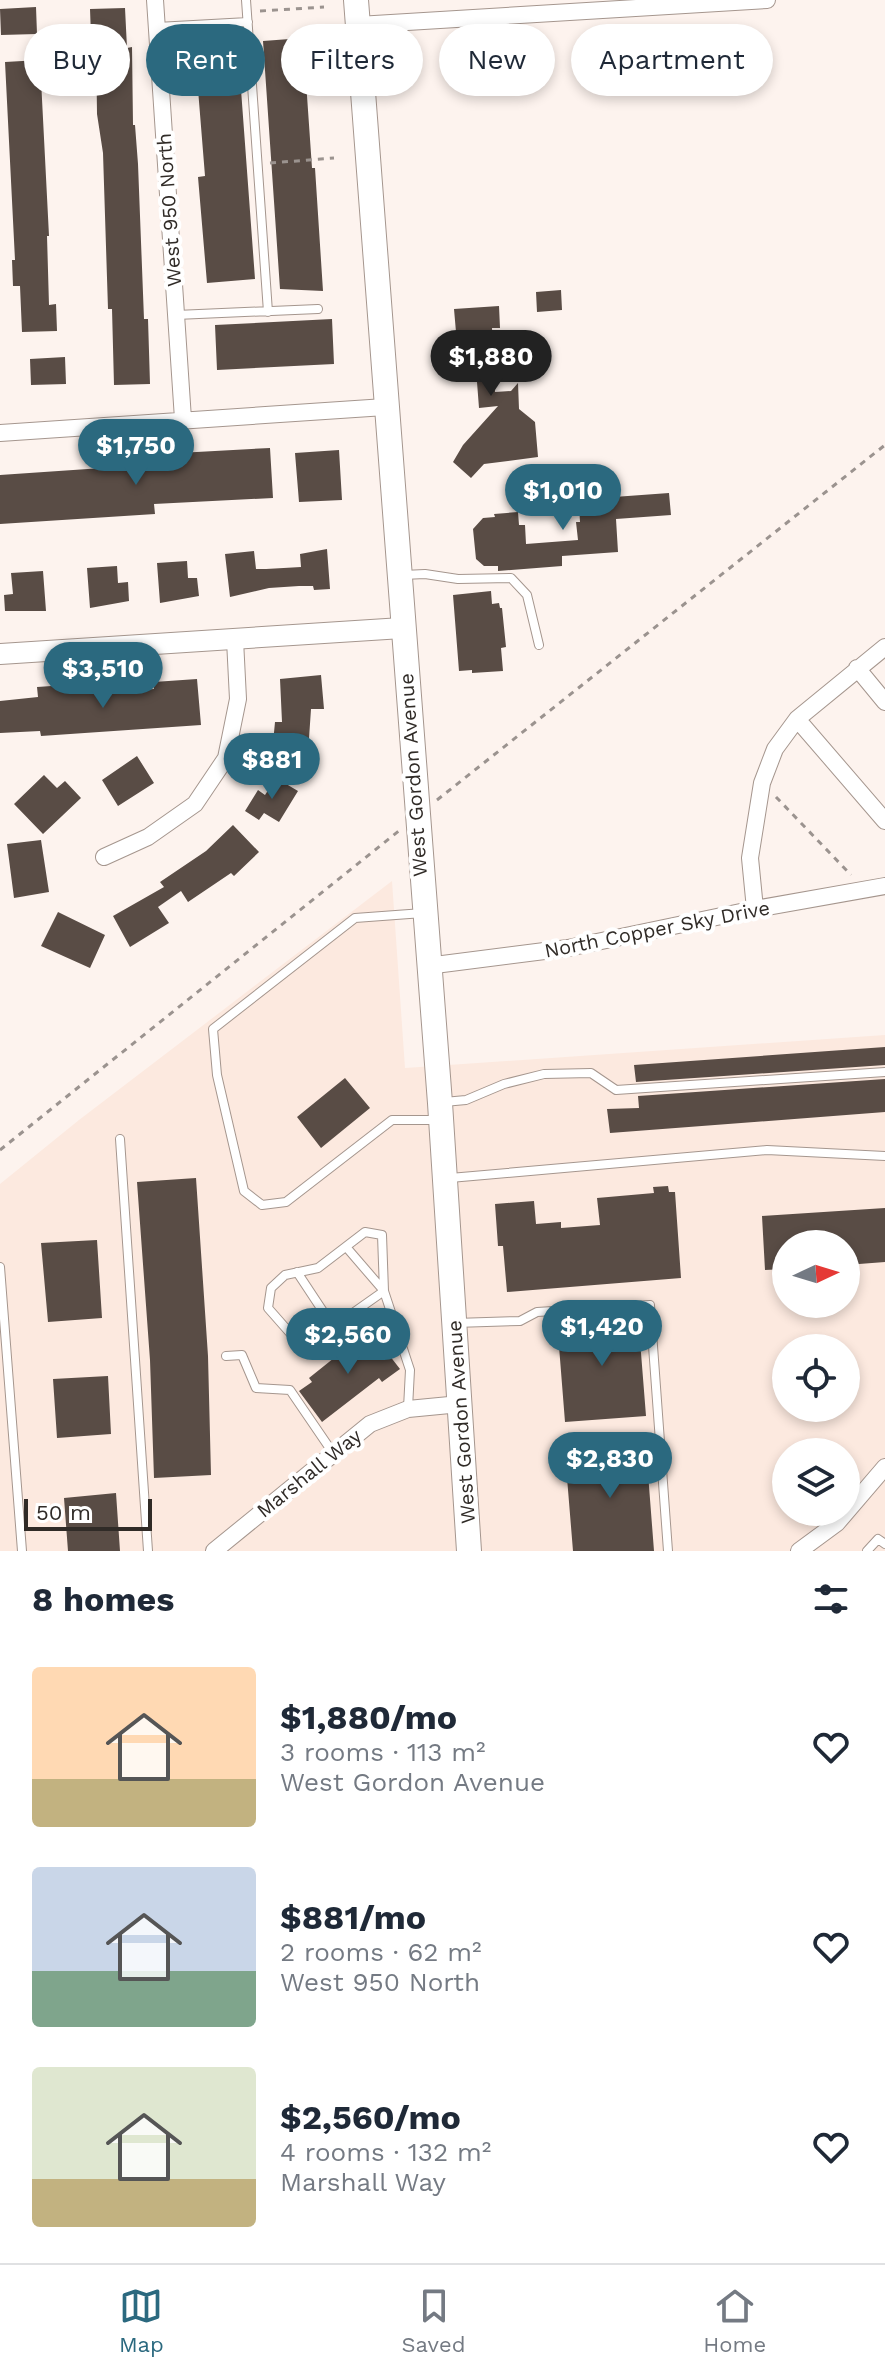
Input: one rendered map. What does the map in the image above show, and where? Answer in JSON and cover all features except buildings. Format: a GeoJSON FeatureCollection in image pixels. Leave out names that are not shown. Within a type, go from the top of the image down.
{"type":"FeatureCollection","features":[{"type":"Feature","properties":{"kind":"main road","name":"West Gordon Avenue"},"geometry":{"type":"LineString","coordinates":[[356,0],[358,24]]}},
{"type":"Feature","properties":{"kind":"main road","name":"West Gordon Avenue"},"geometry":{"type":"LineString","coordinates":[[363,96],[445,1179],[469,1551]]}},
{"type":"Feature","properties":{"kind":"street","name":"West 950 North"},"geometry":{"type":"LineString","coordinates":[[155,0],[157,24]]}},
{"type":"Feature","properties":{"kind":"street"},"geometry":{"type":"LineString","coordinates":[[374,24],[767,0]]}},
{"type":"Feature","properties":{"kind":"street","name":"West 950 North"},"geometry":{"type":"LineString","coordinates":[[161,96],[183,419]]}},
{"type":"Feature","properties":{"kind":"street"},"geometry":{"type":"LineString","coordinates":[[0,433],[385,407]]}},
{"type":"Feature","properties":{"kind":"street"},"geometry":{"type":"LineString","coordinates":[[0,654],[402,628]]}},
{"type":"Feature","properties":{"kind":"street"},"geometry":{"type":"LineString","coordinates":[[104,857],[148,837],[195,804],[226,758],[238,699],[235,640]]}},
{"type":"Feature","properties":{"kind":"street"},"geometry":{"type":"LineString","coordinates":[[755,909],[750,858],[762,783],[775,749],[797,719],[885,647]]}},
{"type":"Feature","properties":{"kind":"street"},"geometry":{"type":"LineString","coordinates":[[857,668],[885,702]]}},
{"type":"Feature","properties":{"kind":"street"},"geometry":{"type":"LineString","coordinates":[[797,719],[885,821]]}},
{"type":"Feature","properties":{"kind":"street","name":"North Copper Sky Drive"},"geometry":{"type":"LineString","coordinates":[[427,966],[568,948],[885,886]]}},
{"type":"Feature","properties":{"kind":"street","name":"Marshall Way"},"geometry":{"type":"LineString","coordinates":[[214,1551],[370,1424],[408,1409],[460,1404]]}},
{"type":"Feature","properties":{"kind":"street"},"geometry":{"type":"LineString","coordinates":[[799,1551],[837,1523],[885,1467]]}},
{"type":"Feature","properties":{"kind":"lane"},"geometry":{"type":"LineString","coordinates":[[246,0],[268,312]]}},
{"type":"Feature","properties":{"kind":"lane"},"geometry":{"type":"LineString","coordinates":[[212,24],[248,22]]}},
{"type":"Feature","properties":{"kind":"lane"},"geometry":{"type":"LineString","coordinates":[[175,315],[318,309]]}},
{"type":"Feature","properties":{"kind":"lane"},"geometry":{"type":"LineString","coordinates":[[398,576],[425,574],[458,579],[511,578],[527,595],[539,645]]}},
{"type":"Feature","properties":{"kind":"lane"},"geometry":{"type":"LineString","coordinates":[[424,913],[355,918],[213,1029],[216,1059],[244,1191],[262,1205],[286,1202],[392,1120],[440,1111],[504,1084],[544,1074],[591,1073],[616,1090],[885,1072]]}},
{"type":"Feature","properties":{"kind":"lane"},"geometry":{"type":"LineString","coordinates":[[120,1139],[148,1551]]}},
{"type":"Feature","properties":{"kind":"lane"},"geometry":{"type":"LineString","coordinates":[[445,1179],[767,1150],[885,1156]]}},
{"type":"Feature","properties":{"kind":"lane"},"geometry":{"type":"LineString","coordinates":[[384,1291],[316,1339],[290,1333],[268,1308],[271,1288],[285,1275],[318,1268],[365,1232],[382,1235],[384,1291],[410,1370],[408,1409]]}},
{"type":"Feature","properties":{"kind":"lane"},"geometry":{"type":"LineString","coordinates":[[347,1248],[384,1291]]}},
{"type":"Feature","properties":{"kind":"lane"},"geometry":{"type":"LineString","coordinates":[[0,1267],[22,1551]]}},
{"type":"Feature","properties":{"kind":"lane"},"geometry":{"type":"LineString","coordinates":[[297,1272],[332,1325]]}},
{"type":"Feature","properties":{"kind":"lane"},"geometry":{"type":"LineString","coordinates":[[454,1323],[520,1321],[537,1312],[650,1305],[668,1551]]}},
{"type":"Feature","properties":{"kind":"lane"},"geometry":{"type":"LineString","coordinates":[[226,1356],[242,1355],[256,1388],[290,1390],[333,1454]]}},
{"type":"Feature","properties":{"kind":"lane"},"geometry":{"type":"LineString","coordinates":[[867,1551],[878,1539],[885,1544]]}},
{"type":"Feature","properties":{"kind":"path"},"geometry":{"type":"LineString","coordinates":[[258,11],[324,7]]}},
{"type":"Feature","properties":{"kind":"path"},"geometry":{"type":"LineString","coordinates":[[268,163],[334,158]]}},
{"type":"Feature","properties":{"kind":"path"},"geometry":{"type":"LineString","coordinates":[[440,798],[885,445]]}},
{"type":"Feature","properties":{"kind":"path"},"geometry":{"type":"LineString","coordinates":[[776,797],[852,875]]}},
{"type":"Feature","properties":{"kind":"path"},"geometry":{"type":"LineString","coordinates":[[0,1150],[394,835]]}},
{"type":"Feature","properties":{"kind":"shaded area"},"geometry":{"type":"Polygon","coordinates":[[[392,881],[405,1068],[885,1035],[885,1551],[0,1551],[0,1184],[392,881]]]}}]}
